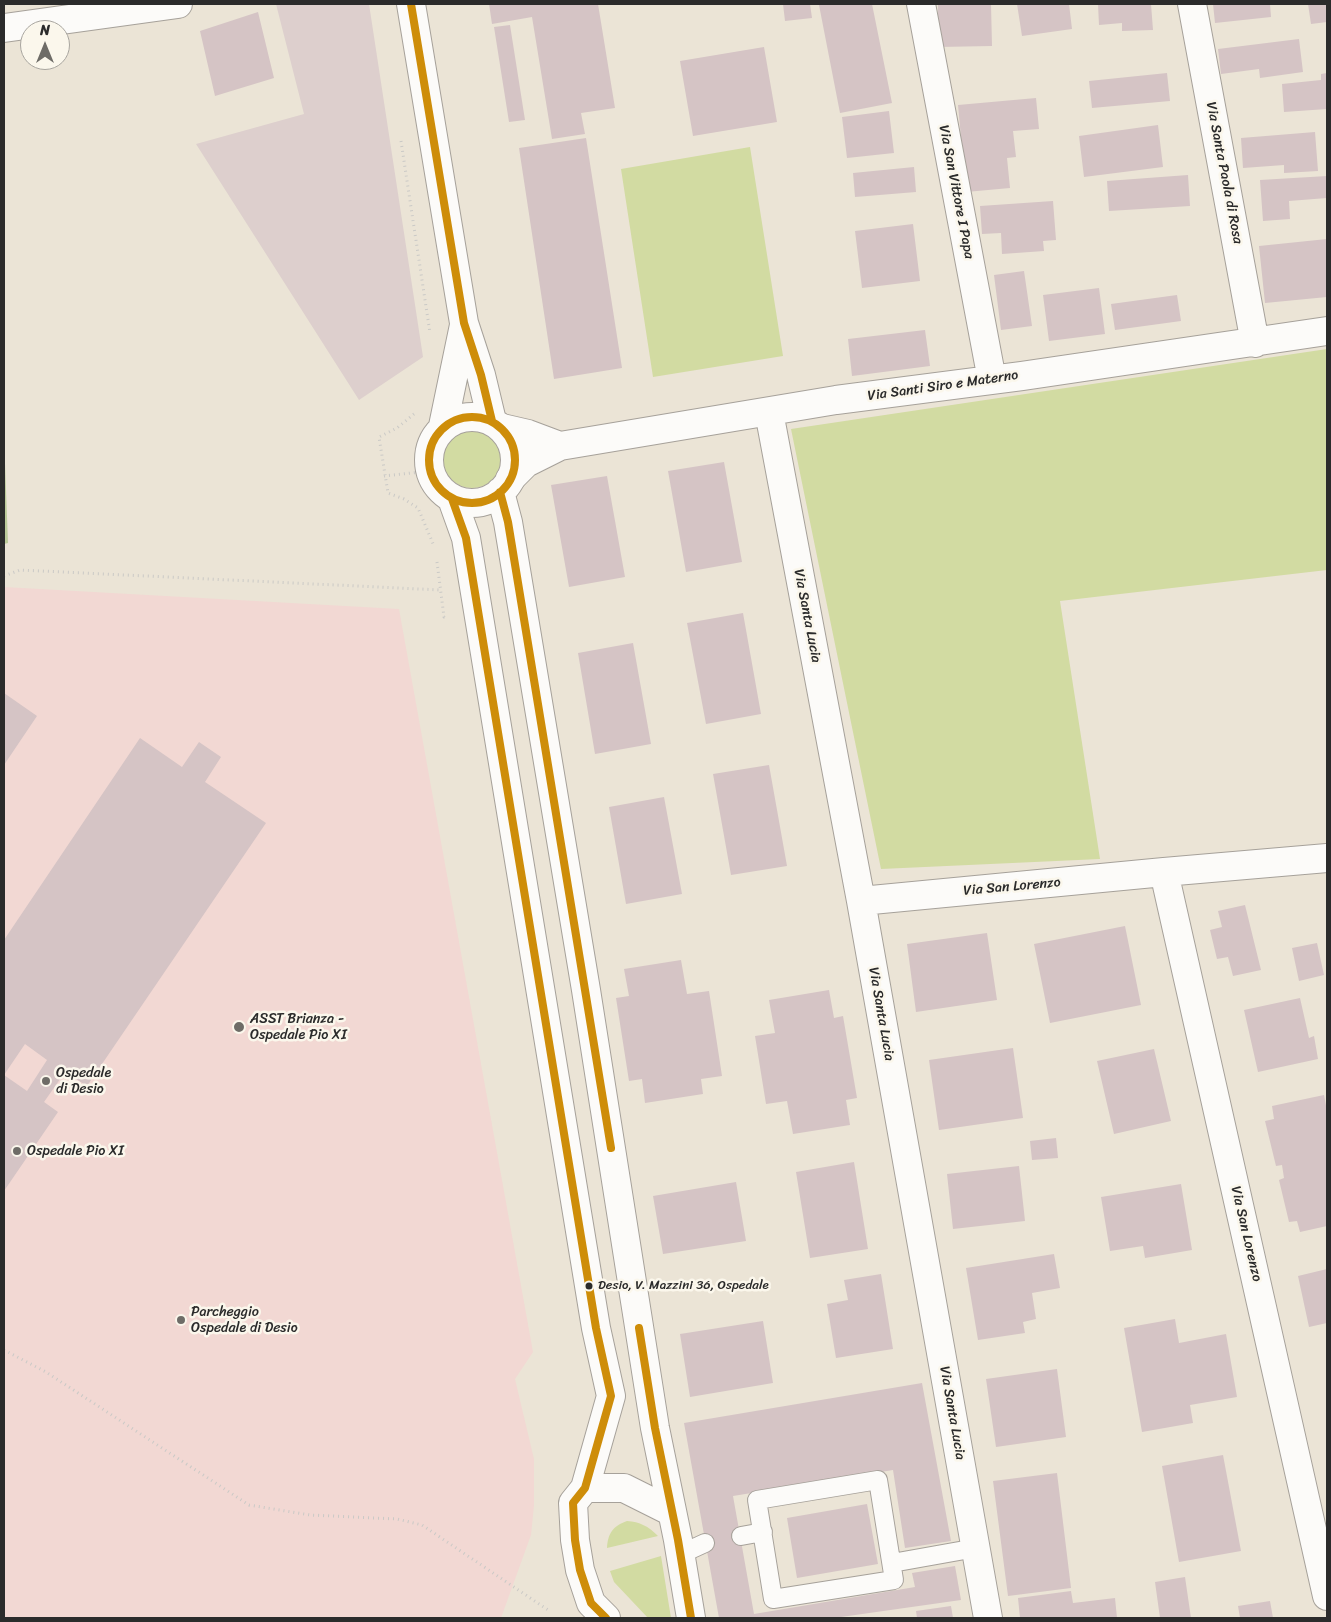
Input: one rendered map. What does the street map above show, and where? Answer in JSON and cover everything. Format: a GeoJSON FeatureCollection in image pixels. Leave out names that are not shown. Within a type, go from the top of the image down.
{"type":"FeatureCollection","features":[{"type":"Feature","properties":{"kind":"street"},"geometry":{"type":"LineString","coordinates":[[4,28],[178,4]]}},
{"type":"Feature","properties":{"kind":"street"},"geometry":{"type":"LineString","coordinates":[[411,4],[464,324],[497,425],[512,444],[515,462],[505,486],[508,522],[586,990],[655,1428],[681,1554],[691,1618]]}},
{"type":"Feature","properties":{"kind":"street","name":"Via San Vittore I Papa"},"geometry":{"type":"LineString","coordinates":[[921,4],[992,380]]}},
{"type":"Feature","properties":{"kind":"street","name":"Via Santa Paola di Rosa"},"geometry":{"type":"LineString","coordinates":[[1192,4],[1255,343]]}},
{"type":"Feature","properties":{"kind":"street"},"geometry":{"type":"LineString","coordinates":[[443,426],[464,324]]}},
{"type":"Feature","properties":{"kind":"street","name":"Via Santi Siro e Materno"},"geometry":{"type":"LineString","coordinates":[[505,486],[526,463],[560,446],[836,400],[992,380],[1327,331]]}},
{"type":"Feature","properties":{"kind":"street","name":"Via Santa Lucia"},"geometry":{"type":"LineString","coordinates":[[769,412],[861,901],[988,1618]]}},
{"type":"Feature","properties":{"kind":"street"},"geometry":{"type":"LineString","coordinates":[[497,425],[476,416],[458,418],[443,426],[433,439],[428,455],[430,470],[438,487],[452,499],[469,503],[486,501],[505,486]]}},
{"type":"Feature","properties":{"kind":"street","name":"Via Santi Siro e Materno"},"geometry":{"type":"LineString","coordinates":[[497,425],[560,446]]}},
{"type":"Feature","properties":{"kind":"street"},"geometry":{"type":"LineString","coordinates":[[452,499],[466,538],[596,1328],[611,1396],[585,1488],[573,1503],[574,1540],[580,1570],[591,1604],[606,1618]]}},
{"type":"Feature","properties":{"kind":"street","name":"Via San Lorenzo"},"geometry":{"type":"LineString","coordinates":[[861,901],[1327,858]]}},
{"type":"Feature","properties":{"kind":"street","name":"Via San Lorenzo"},"geometry":{"type":"LineString","coordinates":[[1164,872],[1327,1596]]}},
{"type":"Feature","properties":{"kind":"street"},"geometry":{"type":"LineString","coordinates":[[585,1488],[624,1488],[672,1512]]}},
{"type":"Feature","properties":{"kind":"lane"},"geometry":{"type":"LineString","coordinates":[[878,1480],[894,1580],[774,1599],[763,1532],[757,1500],[878,1480]]}},
{"type":"Feature","properties":{"kind":"lane"},"geometry":{"type":"LineString","coordinates":[[741,1536],[763,1532]]}},
{"type":"Feature","properties":{"kind":"lane"},"geometry":{"type":"LineString","coordinates":[[681,1554],[705,1543]]}},
{"type":"Feature","properties":{"kind":"lane"},"geometry":{"type":"LineString","coordinates":[[892,1563],[976,1548]]}},
{"type":"Feature","properties":{"kind":"path"},"geometry":{"type":"LineString","coordinates":[[400,140],[430,335]]}},
{"type":"Feature","properties":{"kind":"path"},"geometry":{"type":"LineString","coordinates":[[415,414],[397,428],[379,437],[384,476],[388,493],[404,499],[418,508],[434,547]]}},
{"type":"Feature","properties":{"kind":"path"},"geometry":{"type":"LineString","coordinates":[[384,476],[430,470]]}},
{"type":"Feature","properties":{"kind":"path"},"geometry":{"type":"LineString","coordinates":[[436,556],[444,616],[476,604]]}},
{"type":"Feature","properties":{"kind":"path"},"geometry":{"type":"LineString","coordinates":[[4,576],[20,570],[441,590],[476,604]]}},
{"type":"Feature","properties":{"kind":"path"},"geometry":{"type":"LineString","coordinates":[[4,1350],[46,1372],[249,1505],[310,1515],[397,1518],[422,1525],[548,1610]]}},
{"type":"Feature","properties":{"kind":"shaded area"},"geometry":{"type":"Polygon","coordinates":[[[276,4],[369,4],[423,357],[359,400],[196,144],[304,114],[276,4]]]}},
{"type":"Feature","properties":{"kind":"shaded area","name":"ASST Brianza - Ospedale Pio XI"},"geometry":{"type":"Polygon","coordinates":[[[4,587],[399,609],[533,1352],[515,1379],[534,1459],[534,1505],[531,1535],[501,1618],[4,1618],[4,587]]]}},
{"type":"Feature","properties":{"kind":"green space"},"geometry":{"type":"Polygon","coordinates":[[[750,147],[783,356],[653,377],[621,169],[750,147]]]}},
{"type":"Feature","properties":{"kind":"green space"},"geometry":{"type":"Polygon","coordinates":[[[1327,349],[1327,570],[1060,601],[1100,859],[881,869],[791,429],[1327,349]]]}},
{"type":"Feature","properties":{"kind":"green space"},"geometry":{"type":"Polygon","coordinates":[[[466,428],[478,428],[494,436],[500,446],[502,458],[500,470],[494,480],[478,488],[466,488],[450,480],[442,464],[442,452],[450,436],[466,428]]]}},
{"type":"Feature","properties":{"kind":"green space"},"geometry":{"type":"Polygon","coordinates":[[[4,437],[8,543],[4,544],[4,437]]]}},
{"type":"Feature","properties":{"kind":"green space"},"geometry":{"type":"Polygon","coordinates":[[[627,1521],[644,1525],[658,1536],[607,1548],[612,1531],[618,1525],[627,1521]]]}},
{"type":"Feature","properties":{"kind":"green space"},"geometry":{"type":"Polygon","coordinates":[[[661,1556],[671,1618],[648,1618],[614,1582],[610,1571],[661,1556]]]}},
{"type":"Feature","properties":{"kind":"building"},"geometry":{"type":"Polygon","coordinates":[[[489,4],[598,4],[615,108],[581,113],[585,134],[552,139],[532,17],[492,24],[489,4]]]}},
{"type":"Feature","properties":{"kind":"building"},"geometry":{"type":"Polygon","coordinates":[[[783,4],[810,4],[812,18],[785,21],[783,4]]]}},
{"type":"Feature","properties":{"kind":"building"},"geometry":{"type":"Polygon","coordinates":[[[872,4],[892,103],[840,113],[819,5],[872,4]]]}},
{"type":"Feature","properties":{"kind":"building"},"geometry":{"type":"Polygon","coordinates":[[[938,4],[991,4],[992,46],[938,47],[938,4]]]}},
{"type":"Feature","properties":{"kind":"building"},"geometry":{"type":"Polygon","coordinates":[[[1017,4],[1069,4],[1072,29],[1022,36],[1017,4]]]}},
{"type":"Feature","properties":{"kind":"building"},"geometry":{"type":"Polygon","coordinates":[[[1098,4],[1151,4],[1153,30],[1122,31],[1122,23],[1099,25],[1098,4]]]}},
{"type":"Feature","properties":{"kind":"building"},"geometry":{"type":"Polygon","coordinates":[[[1213,4],[1270,4],[1271,17],[1215,23],[1213,4]]]}},
{"type":"Feature","properties":{"kind":"building"},"geometry":{"type":"Polygon","coordinates":[[[1308,4],[1327,4],[1327,22],[1311,24],[1308,4]]]}},
{"type":"Feature","properties":{"kind":"building"},"geometry":{"type":"Polygon","coordinates":[[[258,12],[274,78],[215,96],[200,31],[258,12]]]}},
{"type":"Feature","properties":{"kind":"building"},"geometry":{"type":"Polygon","coordinates":[[[510,25],[525,120],[509,122],[494,27],[510,25]]]}},
{"type":"Feature","properties":{"kind":"building"},"geometry":{"type":"Polygon","coordinates":[[[1299,39],[1303,72],[1260,78],[1259,69],[1221,74],[1218,49],[1299,39]]]}},
{"type":"Feature","properties":{"kind":"building"},"geometry":{"type":"Polygon","coordinates":[[[764,47],[777,122],[693,136],[680,61],[764,47]]]}},
{"type":"Feature","properties":{"kind":"building"},"geometry":{"type":"Polygon","coordinates":[[[1167,73],[1170,101],[1092,108],[1089,81],[1167,73]]]}},
{"type":"Feature","properties":{"kind":"building"},"geometry":{"type":"Polygon","coordinates":[[[1327,73],[1327,109],[1284,112],[1282,84],[1321,80],[1321,74],[1327,73]]]}},
{"type":"Feature","properties":{"kind":"building"},"geometry":{"type":"Polygon","coordinates":[[[1036,98],[1039,129],[1013,131],[1016,157],[1007,158],[1010,188],[966,192],[958,105],[1036,98]]]}},
{"type":"Feature","properties":{"kind":"building"},"geometry":{"type":"Polygon","coordinates":[[[889,111],[894,153],[847,158],[842,117],[889,111]]]}},
{"type":"Feature","properties":{"kind":"building"},"geometry":{"type":"Polygon","coordinates":[[[1158,125],[1163,167],[1084,177],[1079,136],[1158,125]]]}},
{"type":"Feature","properties":{"kind":"building"},"geometry":{"type":"Polygon","coordinates":[[[1315,132],[1318,171],[1284,173],[1284,165],[1243,168],[1241,138],[1315,132]]]}},
{"type":"Feature","properties":{"kind":"building"},"geometry":{"type":"Polygon","coordinates":[[[586,138],[622,368],[554,379],[519,148],[586,138]]]}},
{"type":"Feature","properties":{"kind":"building"},"geometry":{"type":"Polygon","coordinates":[[[914,167],[916,192],[855,197],[853,173],[914,167]]]}},
{"type":"Feature","properties":{"kind":"building"},"geometry":{"type":"Polygon","coordinates":[[[1188,175],[1190,206],[1109,211],[1107,181],[1188,175]]]}},
{"type":"Feature","properties":{"kind":"building"},"geometry":{"type":"Polygon","coordinates":[[[1327,176],[1327,198],[1289,201],[1290,219],[1263,221],[1260,180],[1327,176]]]}},
{"type":"Feature","properties":{"kind":"building"},"geometry":{"type":"Polygon","coordinates":[[[1053,201],[1056,240],[1043,241],[1044,251],[1002,254],[1001,233],[982,234],[980,206],[1053,201]]]}},
{"type":"Feature","properties":{"kind":"building"},"geometry":{"type":"Polygon","coordinates":[[[913,224],[920,281],[862,288],[855,231],[913,224]]]}},
{"type":"Feature","properties":{"kind":"building"},"geometry":{"type":"Polygon","coordinates":[[[1327,239],[1327,297],[1265,303],[1259,246],[1327,239]]]}},
{"type":"Feature","properties":{"kind":"building"},"geometry":{"type":"Polygon","coordinates":[[[1024,271],[1032,326],[1001,330],[994,275],[1024,271]]]}},
{"type":"Feature","properties":{"kind":"building"},"geometry":{"type":"Polygon","coordinates":[[[1099,288],[1105,334],[1049,341],[1043,295],[1099,288]]]}},
{"type":"Feature","properties":{"kind":"building"},"geometry":{"type":"Polygon","coordinates":[[[1177,295],[1181,321],[1115,330],[1111,304],[1177,295]]]}},
{"type":"Feature","properties":{"kind":"building"},"geometry":{"type":"Polygon","coordinates":[[[925,330],[930,366],[852,376],[848,339],[925,330]]]}},
{"type":"Feature","properties":{"kind":"building"},"geometry":{"type":"Polygon","coordinates":[[[724,462],[742,562],[686,572],[668,471],[724,462]]]}},
{"type":"Feature","properties":{"kind":"building"},"geometry":{"type":"Polygon","coordinates":[[[607,476],[625,577],[569,587],[551,485],[607,476]]]}},
{"type":"Feature","properties":{"kind":"building"},"geometry":{"type":"Polygon","coordinates":[[[743,613],[761,714],[706,724],[687,623],[743,613]]]}},
{"type":"Feature","properties":{"kind":"building"},"geometry":{"type":"Polygon","coordinates":[[[633,643],[651,744],[595,754],[578,653],[633,643]]]}},
{"type":"Feature","properties":{"kind":"building"},"geometry":{"type":"Polygon","coordinates":[[[4,693],[37,716],[4,765],[4,693]]]}},
{"type":"Feature","properties":{"kind":"building"},"geometry":{"type":"Polygon","coordinates":[[[140,738],[182,767],[199,742],[221,757],[205,782],[266,823],[87,1086],[65,1072],[44,1102],[58,1112],[4,1191],[5,1076],[27,1091],[47,1060],[25,1044],[5,1074],[4,940],[140,738]]]}},
{"type":"Feature","properties":{"kind":"building"},"geometry":{"type":"Polygon","coordinates":[[[769,765],[787,866],[731,875],[713,774],[769,765]]]}},
{"type":"Feature","properties":{"kind":"building"},"geometry":{"type":"Polygon","coordinates":[[[664,797],[682,894],[626,904],[609,807],[664,797]]]}},
{"type":"Feature","properties":{"kind":"building"},"geometry":{"type":"Polygon","coordinates":[[[1245,905],[1261,970],[1233,976],[1228,957],[1217,959],[1210,930],[1222,927],[1218,911],[1245,905]]]}},
{"type":"Feature","properties":{"kind":"building"},"geometry":{"type":"Polygon","coordinates":[[[1125,926],[1141,1005],[1050,1023],[1034,944],[1125,926]]]}},
{"type":"Feature","properties":{"kind":"building"},"geometry":{"type":"Polygon","coordinates":[[[987,933],[997,1000],[916,1012],[907,944],[987,933]]]}},
{"type":"Feature","properties":{"kind":"building"},"geometry":{"type":"Polygon","coordinates":[[[1317,943],[1324,975],[1299,981],[1292,948],[1317,943]]]}},
{"type":"Feature","properties":{"kind":"building"},"geometry":{"type":"Polygon","coordinates":[[[681,960],[687,994],[709,991],[722,1076],[701,1079],[703,1094],[645,1103],[642,1079],[629,1081],[616,998],[629,996],[624,969],[681,960]]]}},
{"type":"Feature","properties":{"kind":"building"},"geometry":{"type":"Polygon","coordinates":[[[829,990],[834,1018],[843,1016],[857,1098],[846,1100],[850,1125],[793,1134],[787,1101],[766,1104],[755,1036],[775,1033],[769,1000],[829,990]]]}},
{"type":"Feature","properties":{"kind":"building"},"geometry":{"type":"Polygon","coordinates":[[[1300,998],[1309,1038],[1314,1036],[1318,1059],[1258,1072],[1244,1010],[1300,998]]]}},
{"type":"Feature","properties":{"kind":"building"},"geometry":{"type":"Polygon","coordinates":[[[1013,1048],[1023,1118],[939,1130],[929,1060],[1013,1048]]]}},
{"type":"Feature","properties":{"kind":"building"},"geometry":{"type":"Polygon","coordinates":[[[1154,1049],[1171,1121],[1114,1134],[1097,1061],[1154,1049]]]}},
{"type":"Feature","properties":{"kind":"building"},"geometry":{"type":"Polygon","coordinates":[[[1324,1095],[1327,1111],[1327,1226],[1300,1232],[1297,1221],[1289,1222],[1279,1180],[1284,1178],[1282,1165],[1276,1166],[1265,1121],[1274,1119],[1272,1106],[1324,1095]]]}},
{"type":"Feature","properties":{"kind":"building"},"geometry":{"type":"Polygon","coordinates":[[[1056,1138],[1058,1158],[1032,1160],[1030,1141],[1056,1138]]]}},
{"type":"Feature","properties":{"kind":"building"},"geometry":{"type":"Polygon","coordinates":[[[854,1162],[868,1249],[810,1258],[796,1172],[854,1162]]]}},
{"type":"Feature","properties":{"kind":"building"},"geometry":{"type":"Polygon","coordinates":[[[1019,1166],[1025,1221],[953,1229],[947,1174],[1019,1166]]]}},
{"type":"Feature","properties":{"kind":"building"},"geometry":{"type":"Polygon","coordinates":[[[736,1182],[746,1241],[663,1254],[653,1196],[736,1182]]]}},
{"type":"Feature","properties":{"kind":"building"},"geometry":{"type":"Polygon","coordinates":[[[1181,1184],[1192,1250],[1145,1258],[1143,1246],[1110,1251],[1101,1197],[1181,1184]]]}},
{"type":"Feature","properties":{"kind":"building"},"geometry":{"type":"Polygon","coordinates":[[[1054,1254],[1060,1288],[1032,1293],[1036,1319],[1023,1322],[1025,1333],[978,1340],[966,1268],[1054,1254]]]}},
{"type":"Feature","properties":{"kind":"building"},"geometry":{"type":"Polygon","coordinates":[[[1327,1269],[1327,1323],[1309,1327],[1298,1276],[1327,1269]]]}},
{"type":"Feature","properties":{"kind":"building"},"geometry":{"type":"Polygon","coordinates":[[[881,1274],[893,1349],[836,1358],[827,1304],[848,1300],[844,1280],[881,1274]]]}},
{"type":"Feature","properties":{"kind":"building"},"geometry":{"type":"Polygon","coordinates":[[[1175,1319],[1179,1343],[1226,1334],[1237,1397],[1190,1405],[1193,1423],[1142,1432],[1124,1328],[1175,1319]]]}},
{"type":"Feature","properties":{"kind":"building"},"geometry":{"type":"Polygon","coordinates":[[[763,1321],[773,1383],[690,1397],[680,1334],[763,1321]]]}},
{"type":"Feature","properties":{"kind":"building"},"geometry":{"type":"Polygon","coordinates":[[[1057,1369],[1066,1437],[996,1447],[986,1379],[1057,1369]]]}},
{"type":"Feature","properties":{"kind":"building"},"geometry":{"type":"Polygon","coordinates":[[[922,1383],[951,1541],[905,1548],[893,1470],[733,1496],[754,1614],[915,1587],[912,1573],[955,1566],[961,1600],[834,1618],[719,1618],[684,1423],[922,1383]]]}},
{"type":"Feature","properties":{"kind":"building"},"geometry":{"type":"Polygon","coordinates":[[[1223,1455],[1241,1551],[1179,1562],[1162,1466],[1223,1455]]]}},
{"type":"Feature","properties":{"kind":"building"},"geometry":{"type":"Polygon","coordinates":[[[1057,1473],[1071,1588],[1008,1596],[993,1481],[1057,1473]]]}},
{"type":"Feature","properties":{"kind":"building"},"geometry":{"type":"Polygon","coordinates":[[[867,1504],[878,1564],[797,1578],[787,1518],[867,1504]]]}},
{"type":"Feature","properties":{"kind":"building"},"geometry":{"type":"Polygon","coordinates":[[[1185,1577],[1191,1618],[1160,1618],[1155,1582],[1185,1577]]]}},
{"type":"Feature","properties":{"kind":"building"},"geometry":{"type":"Polygon","coordinates":[[[1071,1591],[1073,1603],[1115,1598],[1117,1618],[1020,1618],[1018,1598],[1071,1591]]]}},
{"type":"Feature","properties":{"kind":"building"},"geometry":{"type":"Polygon","coordinates":[[[1270,1601],[1273,1618],[1240,1618],[1238,1606],[1270,1601]]]}},
{"type":"Feature","properties":{"kind":"building"},"geometry":{"type":"Polygon","coordinates":[[[951,1606],[953,1618],[917,1618],[916,1611],[951,1606]]]}},
{"type":"Feature","properties":{"kind":"transit line"},"geometry":{"type":"LineString","coordinates":[[411,4],[464,323],[481,375],[492,421]]}},
{"type":"Feature","properties":{"kind":"transit line"},"geometry":{"type":"LineString","coordinates":[[472,417],[488,420],[496,424],[508,436],[512,444],[515,460],[512,476],[508,484],[496,496],[488,500],[472,503],[456,500],[448,496],[436,484],[432,476],[429,460],[432,444],[436,436],[448,424],[456,420],[472,417]]}},
{"type":"Feature","properties":{"kind":"transit line"},"geometry":{"type":"LineString","coordinates":[[500,492],[508,522],[611,1148]]}},
{"type":"Feature","properties":{"kind":"transit line"},"geometry":{"type":"LineString","coordinates":[[452,499],[466,538],[596,1328],[611,1396],[585,1488],[573,1503],[575,1540],[580,1570],[591,1603],[606,1618]]}},
{"type":"Feature","properties":{"kind":"transit line"},"geometry":{"type":"LineString","coordinates":[[639,1328],[655,1428],[678,1540],[691,1618]]}},
{"type":"Feature","properties":{"kind":"place","name":"ASST Brianza - Ospedale Pio XI"},"geometry":{"type":"Point","coordinates":[239,1027]}},
{"type":"Feature","properties":{"kind":"place","name":"Ospedale di Desio"},"geometry":{"type":"Point","coordinates":[46,1081]}},
{"type":"Feature","properties":{"kind":"place","name":"Ospedale Pio XI"},"geometry":{"type":"Point","coordinates":[17,1151]}},
{"type":"Feature","properties":{"kind":"place","name":"Desio, V. Mazzini 36, Ospedale"},"geometry":{"type":"Point","coordinates":[589,1286]}},
{"type":"Feature","properties":{"kind":"place","name":"Parcheggio Ospedale di Desio"},"geometry":{"type":"Point","coordinates":[181,1320]}}]}
